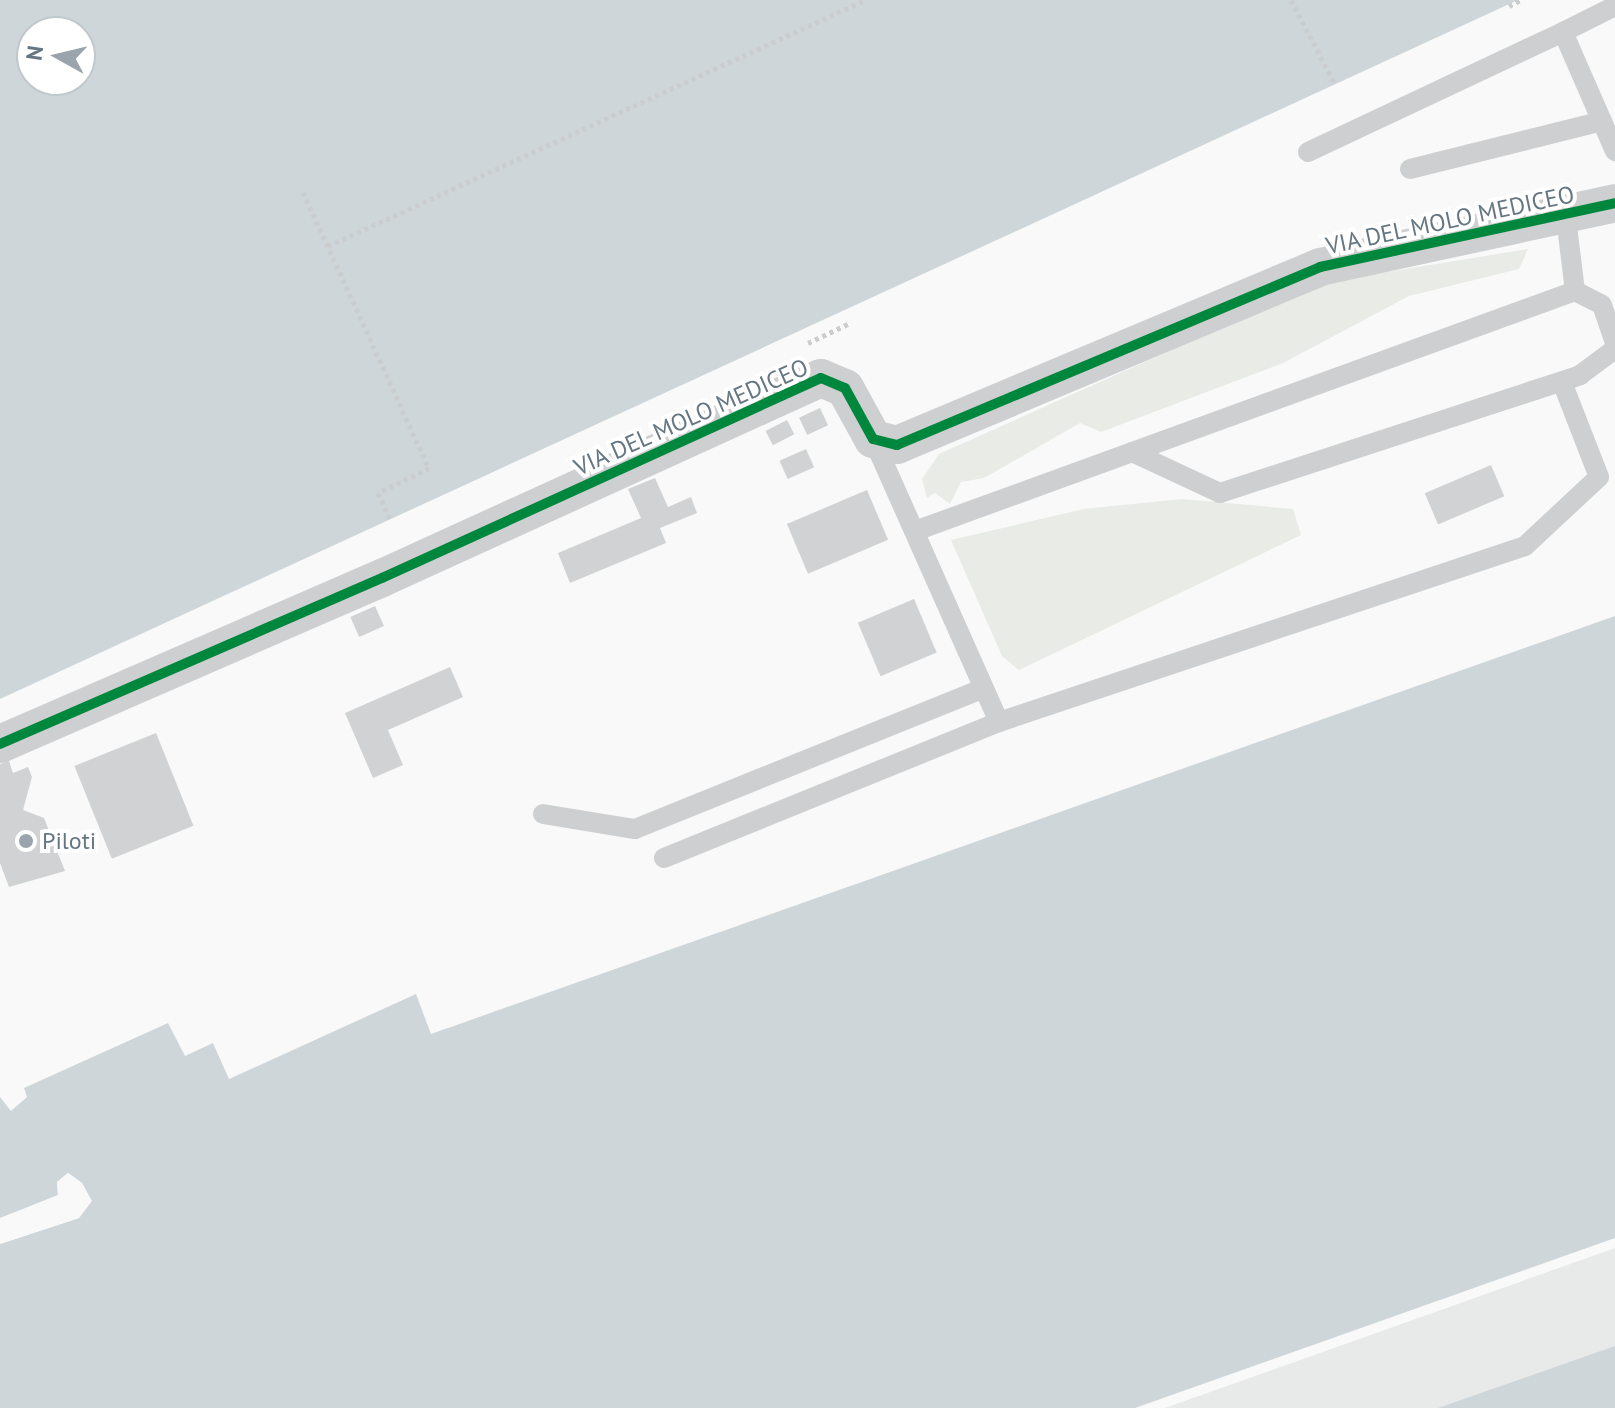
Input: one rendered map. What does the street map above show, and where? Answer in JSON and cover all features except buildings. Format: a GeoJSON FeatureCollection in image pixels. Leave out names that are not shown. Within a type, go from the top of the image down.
{"type":"FeatureCollection","features":[{"type":"Feature","properties":{"kind":"street","name":"VIA DEL MOLO MEDICEO"},"geometry":{"type":"LineString","coordinates":[[0,744],[396,572],[821,378],[845,388],[873,439],[897,445],[949,426],[1320,267],[1566,218],[1615,203]]}},
{"type":"Feature","properties":{"kind":"lane"},"geometry":{"type":"LineString","coordinates":[[1308,152],[1615,6]]}},
{"type":"Feature","properties":{"kind":"lane"},"geometry":{"type":"LineString","coordinates":[[1563,32],[1615,151]]}},
{"type":"Feature","properties":{"kind":"lane"},"geometry":{"type":"LineString","coordinates":[[1410,169],[1602,121]]}},
{"type":"Feature","properties":{"kind":"lane"},"geometry":{"type":"LineString","coordinates":[[1566,218],[1575,291]]}},
{"type":"Feature","properties":{"kind":"lane"},"geometry":{"type":"LineString","coordinates":[[915,531],[1575,291],[1602,305],[1615,342]]}},
{"type":"Feature","properties":{"kind":"lane"},"geometry":{"type":"LineString","coordinates":[[1132,452],[1220,493],[1562,382],[1580,375],[1615,349]]}},
{"type":"Feature","properties":{"kind":"lane"},"geometry":{"type":"LineString","coordinates":[[664,858],[999,722],[1525,546],[1599,477],[1562,382]]}},
{"type":"Feature","properties":{"kind":"lane"},"geometry":{"type":"LineString","coordinates":[[873,439],[999,722]]}},
{"type":"Feature","properties":{"kind":"lane"},"geometry":{"type":"LineString","coordinates":[[543,814],[635,829],[984,688]]}},
{"type":"Feature","properties":{"kind":"path"},"geometry":{"type":"LineString","coordinates":[[328,246],[865,0]]}},
{"type":"Feature","properties":{"kind":"path"},"geometry":{"type":"LineString","coordinates":[[1291,0],[1335,84]]}},
{"type":"Feature","properties":{"kind":"path"},"geometry":{"type":"LineString","coordinates":[[1509,6],[1521,0]]}},
{"type":"Feature","properties":{"kind":"path"},"geometry":{"type":"LineString","coordinates":[[303,192],[429,468],[378,493],[391,521]]}},
{"type":"Feature","properties":{"kind":"shaded area"},"geometry":{"type":"Polygon","coordinates":[[[0,0],[1518,0],[0,699],[0,0]]]}},
{"type":"Feature","properties":{"kind":"shaded area"},"geometry":{"type":"Polygon","coordinates":[[[1528,249],[1519,269],[1409,296],[1283,363],[1101,432],[1080,423],[984,478],[961,482],[950,504],[935,493],[927,498],[922,479],[939,454],[1232,323],[1338,280],[1528,249]]]}},
{"type":"Feature","properties":{"kind":"shaded area"},"geometry":{"type":"Polygon","coordinates":[[[1182,499],[1293,509],[1301,535],[1019,670],[1002,656],[951,540],[1084,509],[1182,499]]]}},
{"type":"Feature","properties":{"kind":"shaded area"},"geometry":{"type":"Polygon","coordinates":[[[1615,616],[1615,1238],[1135,1408],[0,1408],[0,1244],[79,1218],[91,1201],[82,1183],[68,1173],[57,1182],[58,1195],[0,1218],[0,1097],[11,1111],[27,1097],[24,1088],[168,1023],[185,1056],[213,1043],[229,1079],[416,994],[431,1034],[1615,616]]]}},
{"type":"Feature","properties":{"kind":"shaded area"},"geometry":{"type":"Polygon","coordinates":[[[1615,1248],[1615,1408],[1165,1408],[1615,1248]]]}},
{"type":"Feature","properties":{"kind":"shaded area"},"geometry":{"type":"Polygon","coordinates":[[[1615,1346],[1615,1408],[1438,1408],[1615,1346]]]}},
{"type":"Feature","properties":{"kind":"pier"},"geometry":{"type":"Polygon","coordinates":[[[68,1173],[82,1183],[92,1201],[79,1218],[0,1244],[76,1214],[87,1201],[68,1178],[61,1184],[60,1199],[0,1222],[58,1195],[57,1182],[68,1173]]]}},
{"type":"Feature","properties":{"kind":"cycle path"},"geometry":{"type":"LineString","coordinates":[[0,744],[382,578],[821,378],[845,388],[873,439],[897,445],[1320,267],[1615,203]]}},
{"type":"Feature","properties":{"kind":"place","name":"Piloti"},"geometry":{"type":"Point","coordinates":[26,841]}}]}
